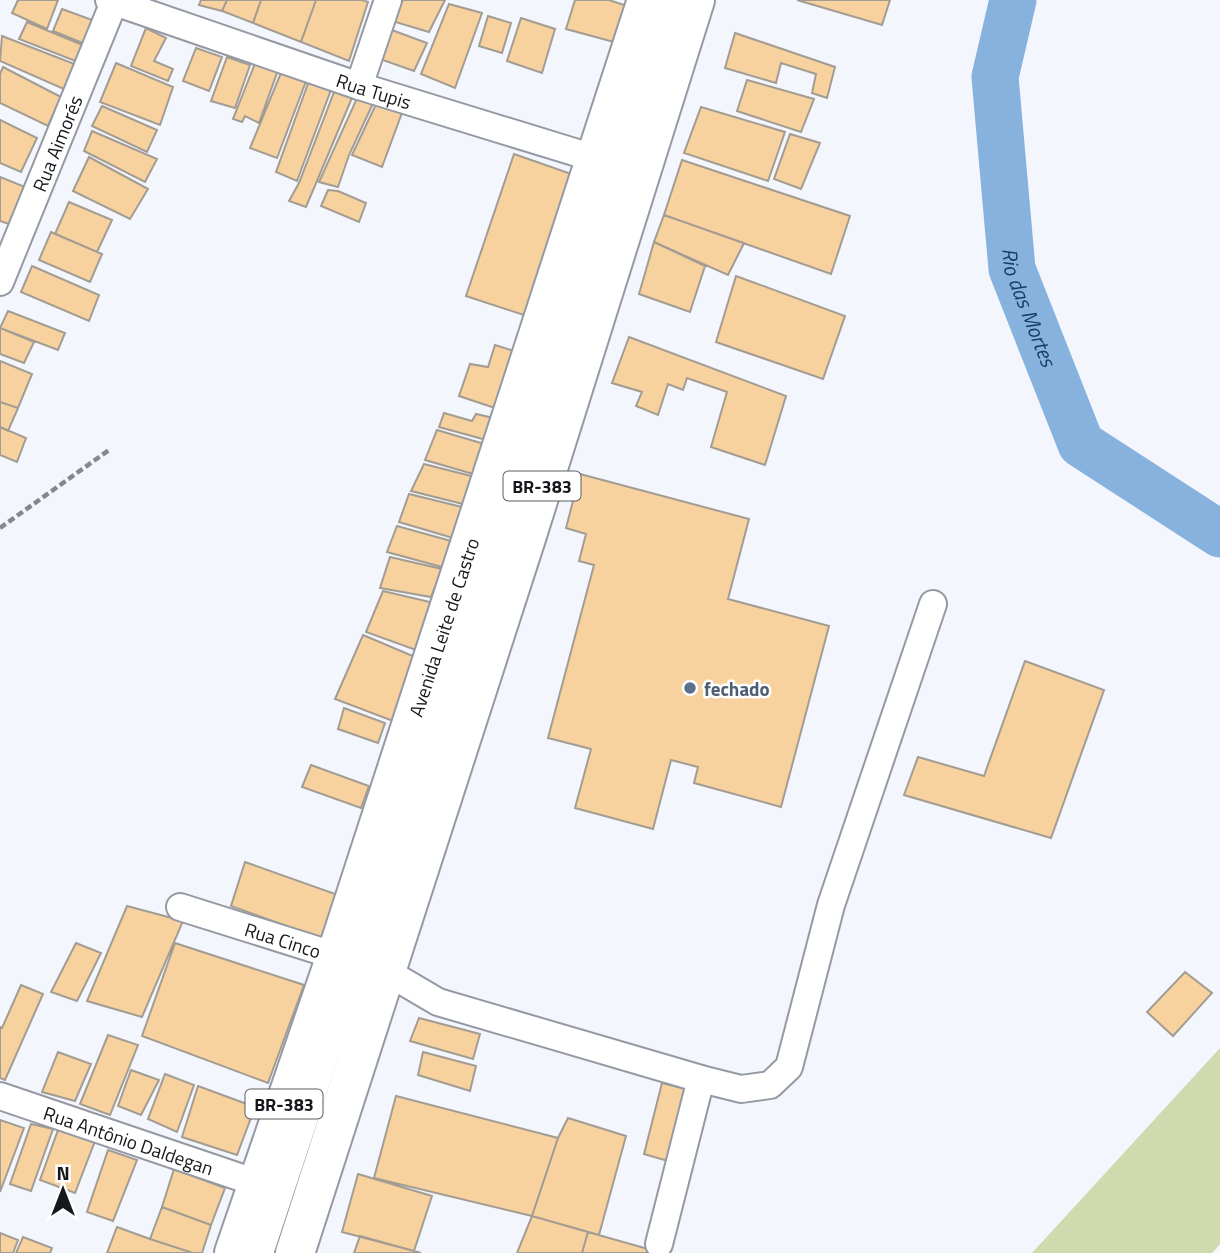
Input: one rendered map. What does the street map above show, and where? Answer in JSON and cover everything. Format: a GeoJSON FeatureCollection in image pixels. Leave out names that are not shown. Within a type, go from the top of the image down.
{"type":"FeatureCollection","features":[{"type":"Feature","properties":{"kind":"highway","name":"Avenida Leite de Castro"},"geometry":{"type":"LineString","coordinates":[[234,1253],[257,1183],[360,963],[527,535],[621,160],[647,0]]}},
{"type":"Feature","properties":{"kind":"highway","name":"Avenida Leite de Castro"},"geometry":{"type":"LineString","coordinates":[[295,1253],[360,963],[621,160],[695,0]]}},
{"type":"Feature","properties":{"kind":"street"},"geometry":{"type":"LineString","coordinates":[[359,86],[388,0]]}},
{"type":"Feature","properties":{"kind":"street"},"geometry":{"type":"LineString","coordinates":[[621,160],[674,0]]}},
{"type":"Feature","properties":{"kind":"street","name":"Rua Tupis"},"geometry":{"type":"LineString","coordinates":[[112,1],[359,86],[621,160]]}},
{"type":"Feature","properties":{"kind":"street","name":"Rua Aimorés"},"geometry":{"type":"LineString","coordinates":[[0,282],[6,246],[112,1]]}},
{"type":"Feature","properties":{"kind":"street","name":"Rua Cinco"},"geometry":{"type":"LineString","coordinates":[[180,907],[360,963],[438,1002],[701,1079],[741,1089],[770,1085],[789,1068],[831,905],[933,604]]}},
{"type":"Feature","properties":{"kind":"street"},"geometry":{"type":"LineString","coordinates":[[260,1253],[360,963]]}},
{"type":"Feature","properties":{"kind":"street"},"geometry":{"type":"LineString","coordinates":[[659,1244],[701,1079]]}},
{"type":"Feature","properties":{"kind":"street","name":"Rua Antônio Daldegan"},"geometry":{"type":"LineString","coordinates":[[0,1096],[257,1183]]}},
{"type":"Feature","properties":{"kind":"path"},"geometry":{"type":"LineString","coordinates":[[0,528],[109,450]]}},
{"type":"Feature","properties":{"kind":"green space"},"geometry":{"type":"Polygon","coordinates":[[[1220,1048],[1220,1244],[1212,1253],[1032,1253],[1220,1048]]]}},
{"type":"Feature","properties":{"kind":"building"},"geometry":{"type":"Polygon","coordinates":[[[18,0],[58,0],[47,29],[12,13],[18,0]]]}},
{"type":"Feature","properties":{"kind":"building"},"geometry":{"type":"Polygon","coordinates":[[[201,0],[227,0],[222,11],[199,5],[201,0]]]}},
{"type":"Feature","properties":{"kind":"building"},"geometry":{"type":"Polygon","coordinates":[[[227,0],[261,0],[253,23],[222,11],[227,0]]]}},
{"type":"Feature","properties":{"kind":"building"},"geometry":{"type":"Polygon","coordinates":[[[261,0],[316,0],[301,42],[253,23],[261,0]]]}},
{"type":"Feature","properties":{"kind":"building"},"geometry":{"type":"Polygon","coordinates":[[[316,0],[368,2],[349,61],[301,42],[316,0]]]}},
{"type":"Feature","properties":{"kind":"building"},"geometry":{"type":"Polygon","coordinates":[[[403,0],[445,0],[429,32],[392,21],[403,0]]]}},
{"type":"Feature","properties":{"kind":"building"},"geometry":{"type":"Polygon","coordinates":[[[575,0],[609,0],[636,9],[625,45],[566,29],[575,0]]]}},
{"type":"Feature","properties":{"kind":"building"},"geometry":{"type":"Polygon","coordinates":[[[797,0],[890,0],[882,25],[797,0]]]}},
{"type":"Feature","properties":{"kind":"building"},"geometry":{"type":"Polygon","coordinates":[[[449,4],[482,13],[455,88],[421,74],[449,4]]]}},
{"type":"Feature","properties":{"kind":"building"},"geometry":{"type":"Polygon","coordinates":[[[62,9],[95,21],[85,44],[53,31],[62,9]]]}},
{"type":"Feature","properties":{"kind":"building"},"geometry":{"type":"Polygon","coordinates":[[[488,16],[511,23],[502,53],[479,46],[488,16]]]}},
{"type":"Feature","properties":{"kind":"building"},"geometry":{"type":"Polygon","coordinates":[[[521,18],[555,29],[542,73],[507,61],[521,18]]]}},
{"type":"Feature","properties":{"kind":"building"},"geometry":{"type":"Polygon","coordinates":[[[27,22],[85,46],[78,62],[19,39],[27,22]]]}},
{"type":"Feature","properties":{"kind":"building"},"geometry":{"type":"Polygon","coordinates":[[[146,28],[166,38],[154,61],[173,69],[168,81],[131,66],[146,28]]]}},
{"type":"Feature","properties":{"kind":"building"},"geometry":{"type":"Polygon","coordinates":[[[389,29],[427,43],[414,71],[377,58],[389,29]]]}},
{"type":"Feature","properties":{"kind":"building"},"geometry":{"type":"Polygon","coordinates":[[[735,33],[835,67],[827,98],[812,93],[816,74],[781,63],[776,83],[725,68],[735,33]]]}},
{"type":"Feature","properties":{"kind":"building"},"geometry":{"type":"Polygon","coordinates":[[[2,36],[77,65],[66,90],[0,61],[2,36]]]}},
{"type":"Feature","properties":{"kind":"building"},"geometry":{"type":"Polygon","coordinates":[[[196,48],[222,57],[209,91],[183,81],[196,48]]]}},
{"type":"Feature","properties":{"kind":"building"},"geometry":{"type":"Polygon","coordinates":[[[227,57],[250,65],[235,108],[211,101],[227,57]]]}},
{"type":"Feature","properties":{"kind":"building"},"geometry":{"type":"Polygon","coordinates":[[[256,61],[278,70],[259,123],[245,116],[242,122],[233,119],[256,61]]]}},
{"type":"Feature","properties":{"kind":"building"},"geometry":{"type":"Polygon","coordinates":[[[116,63],[173,87],[160,125],[100,102],[116,63]]]}},
{"type":"Feature","properties":{"kind":"building"},"geometry":{"type":"Polygon","coordinates":[[[3,67],[61,97],[48,126],[0,103],[0,74],[3,67]]]}},
{"type":"Feature","properties":{"kind":"building"},"geometry":{"type":"Polygon","coordinates":[[[283,68],[308,76],[277,158],[250,148],[283,68]]]}},
{"type":"Feature","properties":{"kind":"building"},"geometry":{"type":"Polygon","coordinates":[[[310,78],[332,87],[297,181],[276,172],[310,78]]]}},
{"type":"Feature","properties":{"kind":"building"},"geometry":{"type":"Polygon","coordinates":[[[747,80],[814,99],[801,132],[737,111],[747,80]]]}},
{"type":"Feature","properties":{"kind":"building"},"geometry":{"type":"Polygon","coordinates":[[[336,87],[354,93],[306,207],[289,201],[299,183],[336,87]]]}},
{"type":"Feature","properties":{"kind":"building"},"geometry":{"type":"Polygon","coordinates":[[[358,96],[375,99],[349,155],[338,187],[319,182],[358,96]]]}},
{"type":"Feature","properties":{"kind":"building"},"geometry":{"type":"Polygon","coordinates":[[[378,100],[403,110],[382,167],[352,155],[378,100]]]}},
{"type":"Feature","properties":{"kind":"building"},"geometry":{"type":"Polygon","coordinates":[[[102,106],[157,130],[147,152],[92,126],[102,106]]]}},
{"type":"Feature","properties":{"kind":"building"},"geometry":{"type":"Polygon","coordinates":[[[701,107],[785,132],[768,181],[684,153],[701,107]]]}},
{"type":"Feature","properties":{"kind":"building"},"geometry":{"type":"Polygon","coordinates":[[[0,120],[37,138],[21,172],[0,163],[0,120]]]}},
{"type":"Feature","properties":{"kind":"building"},"geometry":{"type":"Polygon","coordinates":[[[92,131],[157,159],[145,182],[84,151],[92,131]]]}},
{"type":"Feature","properties":{"kind":"building"},"geometry":{"type":"Polygon","coordinates":[[[790,134],[820,143],[801,189],[774,179],[790,134]]]}},
{"type":"Feature","properties":{"kind":"building"},"geometry":{"type":"Polygon","coordinates":[[[514,154],[583,178],[533,318],[466,296],[514,154]]]}},
{"type":"Feature","properties":{"kind":"building"},"geometry":{"type":"Polygon","coordinates":[[[89,157],[148,189],[130,219],[73,191],[89,157]]]}},
{"type":"Feature","properties":{"kind":"building"},"geometry":{"type":"Polygon","coordinates":[[[682,160],[850,216],[831,274],[664,215],[682,160]]]}},
{"type":"Feature","properties":{"kind":"building"},"geometry":{"type":"Polygon","coordinates":[[[0,177],[25,187],[9,224],[0,221],[0,177]]]}},
{"type":"Feature","properties":{"kind":"building"},"geometry":{"type":"Polygon","coordinates":[[[328,190],[338,191],[366,203],[359,222],[321,206],[328,190]]]}},
{"type":"Feature","properties":{"kind":"building"},"geometry":{"type":"Polygon","coordinates":[[[69,202],[112,220],[97,252],[55,234],[69,202]]]}},
{"type":"Feature","properties":{"kind":"building"},"geometry":{"type":"Polygon","coordinates":[[[664,215],[744,243],[728,275],[654,242],[664,215]]]}},
{"type":"Feature","properties":{"kind":"building"},"geometry":{"type":"Polygon","coordinates":[[[51,232],[102,254],[90,282],[39,260],[51,232]]]}},
{"type":"Feature","properties":{"kind":"building"},"geometry":{"type":"Polygon","coordinates":[[[654,242],[705,266],[690,312],[639,294],[654,242]]]}},
{"type":"Feature","properties":{"kind":"building"},"geometry":{"type":"Polygon","coordinates":[[[32,266],[99,295],[89,321],[21,292],[32,266]]]}},
{"type":"Feature","properties":{"kind":"building"},"geometry":{"type":"Polygon","coordinates":[[[736,276],[845,316],[823,379],[716,342],[736,276]]]}},
{"type":"Feature","properties":{"kind":"building"},"geometry":{"type":"Polygon","coordinates":[[[8,311],[65,333],[58,350],[0,328],[8,311]]]}},
{"type":"Feature","properties":{"kind":"building"},"geometry":{"type":"Polygon","coordinates":[[[0,328],[34,342],[24,363],[0,354],[0,328]]]}},
{"type":"Feature","properties":{"kind":"building"},"geometry":{"type":"Polygon","coordinates":[[[629,337],[786,396],[765,465],[711,447],[727,392],[687,378],[683,390],[668,384],[658,415],[636,406],[642,392],[612,383],[629,337]]]}},
{"type":"Feature","properties":{"kind":"building"},"geometry":{"type":"Polygon","coordinates":[[[495,345],[520,353],[501,410],[459,396],[470,364],[488,367],[495,345]]]}},
{"type":"Feature","properties":{"kind":"building"},"geometry":{"type":"Polygon","coordinates":[[[0,361],[32,374],[18,408],[0,402],[0,361]]]}},
{"type":"Feature","properties":{"kind":"building"},"geometry":{"type":"Polygon","coordinates":[[[0,402],[18,408],[8,431],[0,427],[0,402]]]}},
{"type":"Feature","properties":{"kind":"building"},"geometry":{"type":"Polygon","coordinates":[[[444,413],[472,421],[476,414],[498,419],[490,441],[439,427],[444,413]]]}},
{"type":"Feature","properties":{"kind":"building"},"geometry":{"type":"Polygon","coordinates":[[[0,427],[26,438],[17,462],[0,455],[0,427]]]}},
{"type":"Feature","properties":{"kind":"building"},"geometry":{"type":"Polygon","coordinates":[[[437,430],[491,446],[480,476],[425,460],[437,430]]]}},
{"type":"Feature","properties":{"kind":"building"},"geometry":{"type":"Polygon","coordinates":[[[424,464],[479,478],[467,505],[411,491],[424,464]]]}},
{"type":"Feature","properties":{"kind":"building"},"geometry":{"type":"Polygon","coordinates":[[[580,474],[749,519],[728,599],[829,626],[781,807],[694,783],[698,767],[671,760],[653,829],[575,808],[591,749],[548,738],[594,565],[579,561],[586,534],[566,528],[580,474]]]}},
{"type":"Feature","properties":{"kind":"building"},"geometry":{"type":"Polygon","coordinates":[[[409,494],[466,508],[453,538],[399,522],[409,494]]]}},
{"type":"Feature","properties":{"kind":"building"},"geometry":{"type":"Polygon","coordinates":[[[397,526],[451,541],[442,567],[387,552],[397,526]]]}},
{"type":"Feature","properties":{"kind":"building"},"geometry":{"type":"Polygon","coordinates":[[[390,557],[442,569],[431,597],[380,588],[390,557]]]}},
{"type":"Feature","properties":{"kind":"building"},"geometry":{"type":"Polygon","coordinates":[[[383,591],[434,603],[416,650],[366,632],[383,591]]]}},
{"type":"Feature","properties":{"kind":"building"},"geometry":{"type":"Polygon","coordinates":[[[363,635],[420,659],[393,721],[335,699],[363,635]]]}},
{"type":"Feature","properties":{"kind":"building"},"geometry":{"type":"Polygon","coordinates":[[[1025,661],[1104,690],[1051,838],[904,795],[918,757],[984,776],[1025,661]]]}},
{"type":"Feature","properties":{"kind":"building"},"geometry":{"type":"Polygon","coordinates":[[[344,708],[385,723],[378,743],[338,729],[344,708]]]}},
{"type":"Feature","properties":{"kind":"building"},"geometry":{"type":"Polygon","coordinates":[[[311,765],[369,786],[361,808],[302,787],[311,765]]]}},
{"type":"Feature","properties":{"kind":"building"},"geometry":{"type":"Polygon","coordinates":[[[245,862],[341,896],[325,940],[231,906],[245,862]]]}},
{"type":"Feature","properties":{"kind":"building"},"geometry":{"type":"Polygon","coordinates":[[[127,906],[183,921],[142,1017],[87,1001],[127,906]]]}},
{"type":"Feature","properties":{"kind":"building"},"geometry":{"type":"Polygon","coordinates":[[[76,943],[101,953],[77,1001],[51,992],[76,943]]]}},
{"type":"Feature","properties":{"kind":"building"},"geometry":{"type":"Polygon","coordinates":[[[175,943],[304,985],[268,1083],[142,1036],[175,943]]]}},
{"type":"Feature","properties":{"kind":"building"},"geometry":{"type":"Polygon","coordinates":[[[1185,972],[1212,993],[1173,1036],[1147,1012],[1185,972]]]}},
{"type":"Feature","properties":{"kind":"building"},"geometry":{"type":"Polygon","coordinates":[[[21,985],[43,994],[5,1080],[0,1078],[0,1027],[2,1028],[21,985]]]}},
{"type":"Feature","properties":{"kind":"building"},"geometry":{"type":"Polygon","coordinates":[[[419,1018],[480,1034],[473,1059],[410,1041],[419,1018]]]}},
{"type":"Feature","properties":{"kind":"building"},"geometry":{"type":"Polygon","coordinates":[[[108,1035],[138,1045],[110,1115],[80,1104],[108,1035]]]}},
{"type":"Feature","properties":{"kind":"building"},"geometry":{"type":"Polygon","coordinates":[[[58,1052],[91,1064],[75,1101],[42,1092],[58,1052]]]}},
{"type":"Feature","properties":{"kind":"building"},"geometry":{"type":"Polygon","coordinates":[[[423,1052],[476,1066],[470,1091],[418,1075],[423,1052]]]}},
{"type":"Feature","properties":{"kind":"building"},"geometry":{"type":"Polygon","coordinates":[[[131,1070],[159,1080],[141,1115],[118,1106],[131,1070]]]}},
{"type":"Feature","properties":{"kind":"building"},"geometry":{"type":"Polygon","coordinates":[[[165,1074],[194,1085],[177,1132],[148,1119],[165,1074]]]}},
{"type":"Feature","properties":{"kind":"building"},"geometry":{"type":"Polygon","coordinates":[[[662,1083],[686,1089],[668,1161],[644,1154],[662,1083]]]}},
{"type":"Feature","properties":{"kind":"building"},"geometry":{"type":"Polygon","coordinates":[[[198,1086],[255,1107],[237,1155],[182,1137],[198,1086]]]}},
{"type":"Feature","properties":{"kind":"building"},"geometry":{"type":"Polygon","coordinates":[[[396,1096],[558,1138],[532,1216],[374,1178],[396,1096]]]}},
{"type":"Feature","properties":{"kind":"building"},"geometry":{"type":"Polygon","coordinates":[[[568,1118],[626,1136],[599,1235],[532,1216],[558,1138],[568,1118]]]}},
{"type":"Feature","properties":{"kind":"building"},"geometry":{"type":"Polygon","coordinates":[[[0,1120],[24,1128],[0,1192],[0,1120]]]}},
{"type":"Feature","properties":{"kind":"building"},"geometry":{"type":"Polygon","coordinates":[[[31,1124],[53,1129],[31,1191],[10,1184],[31,1124]]]}},
{"type":"Feature","properties":{"kind":"building"},"geometry":{"type":"Polygon","coordinates":[[[58,1130],[95,1141],[75,1193],[40,1180],[58,1130]]]}},
{"type":"Feature","properties":{"kind":"building"},"geometry":{"type":"Polygon","coordinates":[[[108,1150],[137,1160],[113,1221],[87,1212],[108,1150]]]}},
{"type":"Feature","properties":{"kind":"building"},"geometry":{"type":"Polygon","coordinates":[[[174,1169],[225,1188],[211,1225],[162,1207],[174,1169]]]}},
{"type":"Feature","properties":{"kind":"building"},"geometry":{"type":"Polygon","coordinates":[[[358,1174],[432,1196],[414,1251],[342,1232],[358,1174]]]}},
{"type":"Feature","properties":{"kind":"building"},"geometry":{"type":"Polygon","coordinates":[[[162,1207],[211,1225],[202,1253],[193,1253],[150,1239],[162,1207]]]}},
{"type":"Feature","properties":{"kind":"building"},"geometry":{"type":"Polygon","coordinates":[[[532,1216],[588,1232],[582,1253],[517,1253],[532,1216]]]}},
{"type":"Feature","properties":{"kind":"building"},"geometry":{"type":"Polygon","coordinates":[[[117,1227],[150,1239],[193,1253],[107,1253],[117,1227]]]}},
{"type":"Feature","properties":{"kind":"building"},"geometry":{"type":"Polygon","coordinates":[[[588,1232],[662,1253],[582,1253],[588,1232]]]}},
{"type":"Feature","properties":{"kind":"building"},"geometry":{"type":"Polygon","coordinates":[[[0,1233],[18,1240],[13,1253],[0,1253],[0,1233]]]}},
{"type":"Feature","properties":{"kind":"building"},"geometry":{"type":"Polygon","coordinates":[[[360,1236],[414,1251],[421,1253],[354,1253],[360,1236]]]}},
{"type":"Feature","properties":{"kind":"building"},"geometry":{"type":"Polygon","coordinates":[[[23,1237],[52,1248],[50,1253],[16,1253],[23,1237]]]}},
{"type":"Feature","properties":{"kind":"waterway","name":"Rio das Mortes"},"geometry":{"type":"LineString","coordinates":[[1013,0],[995,77],[1012,269],[1081,444],[1220,534]]}},
{"type":"Feature","properties":{"kind":"place","name":"fechado"},"geometry":{"type":"Point","coordinates":[690,688]}}]}
